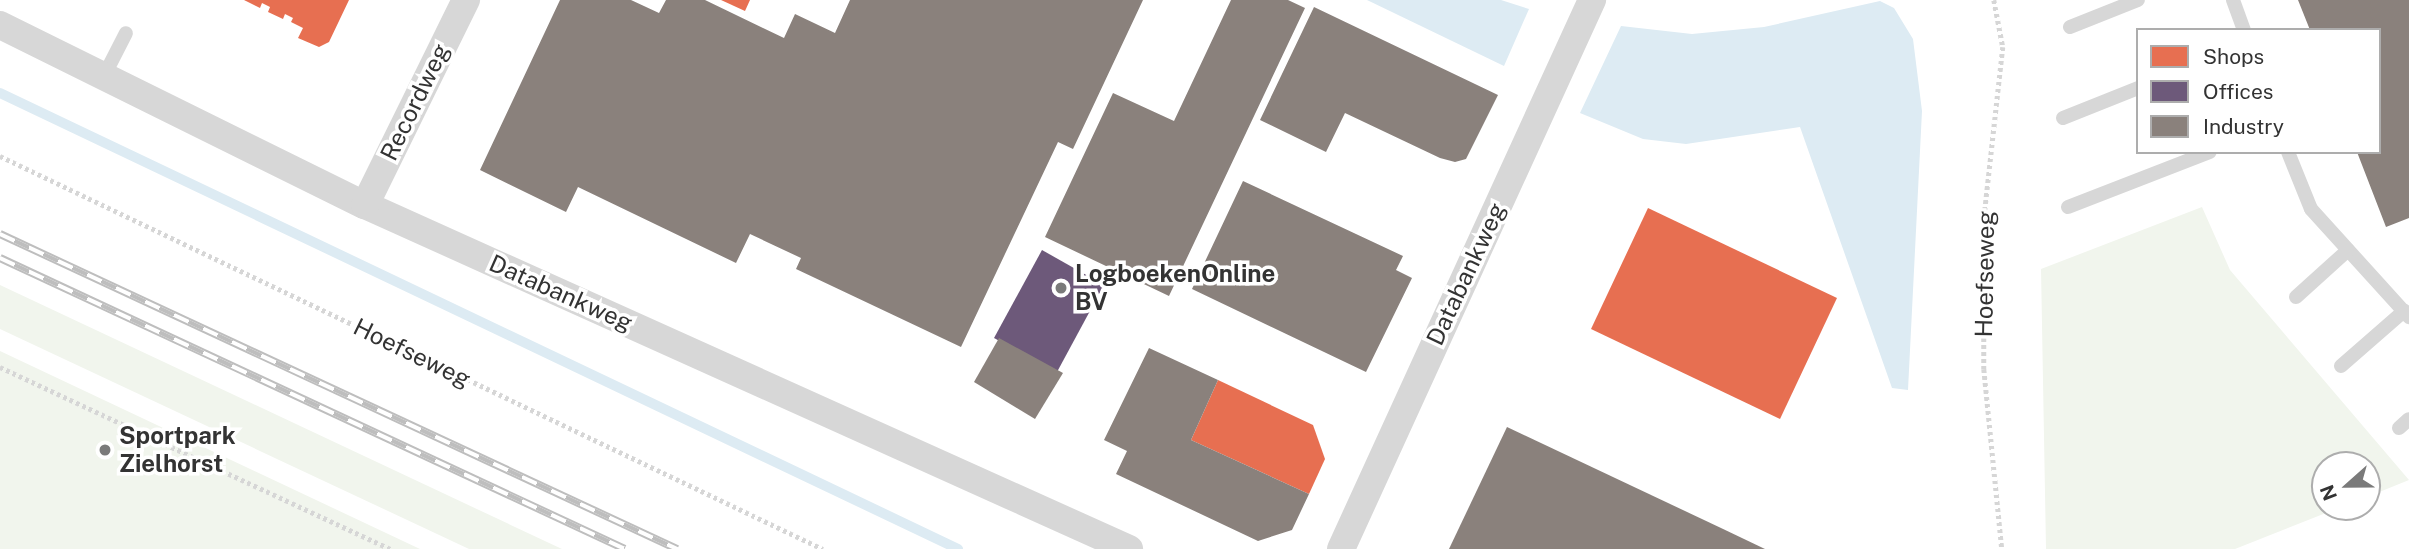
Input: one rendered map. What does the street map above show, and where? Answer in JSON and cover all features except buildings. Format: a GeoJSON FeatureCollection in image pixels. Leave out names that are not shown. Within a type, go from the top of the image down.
{"type":"FeatureCollection","features":[{"type":"Feature","properties":{"kind":"street","name":"Recordweg"},"geometry":{"type":"LineString","coordinates":[[365,205],[466,0]]}},
{"type":"Feature","properties":{"kind":"street","name":"Databankweg"},"geometry":{"type":"LineString","coordinates":[[1341,549],[1592,0]]}},
{"type":"Feature","properties":{"kind":"street","name":"Databankweg"},"geometry":{"type":"LineString","coordinates":[[0,25],[365,205],[1129,549]]}},
{"type":"Feature","properties":{"kind":"lane"},"geometry":{"type":"LineString","coordinates":[[2070,27],[2138,0]]}},
{"type":"Feature","properties":{"kind":"lane"},"geometry":{"type":"LineString","coordinates":[[2233,0],[2243,28]]}},
{"type":"Feature","properties":{"kind":"lane"},"geometry":{"type":"LineString","coordinates":[[104,76],[127,33]]}},
{"type":"Feature","properties":{"kind":"lane"},"geometry":{"type":"LineString","coordinates":[[2063,118],[2136,89]]}},
{"type":"Feature","properties":{"kind":"lane"},"geometry":{"type":"LineString","coordinates":[[2068,207],[2205,154]]}},
{"type":"Feature","properties":{"kind":"lane"},"geometry":{"type":"LineString","coordinates":[[2289,154],[2311,209],[2407,314],[2341,366]]}},
{"type":"Feature","properties":{"kind":"lane"},"geometry":{"type":"LineString","coordinates":[[2296,297],[2348,250]]}},
{"type":"Feature","properties":{"kind":"path","name":"Hoefseweg"},"geometry":{"type":"LineString","coordinates":[[1994,0],[2003,47],[1984,219],[1984,369],[2002,549]]}},
{"type":"Feature","properties":{"kind":"path","name":"Hoefseweg"},"geometry":{"type":"LineString","coordinates":[[0,156],[823,549]]}},
{"type":"Feature","properties":{"kind":"path"},"geometry":{"type":"LineString","coordinates":[[0,368],[391,549]]}},
{"type":"Feature","properties":{"kind":"shaded area"},"geometry":{"type":"Polygon","coordinates":[[[1367,0],[1501,0],[1529,9],[1504,66],[1367,0]]]}},
{"type":"Feature","properties":{"kind":"shaded area"},"geometry":{"type":"Polygon","coordinates":[[[1880,1],[1894,8],[1913,39],[1922,111],[1908,390],[1892,388],[1800,127],[1686,144],[1643,139],[1580,113],[1621,26],[1692,34],[1764,27],[1880,1]]]}},
{"type":"Feature","properties":{"kind":"shaded area"},"geometry":{"type":"Polygon","coordinates":[[[2202,207],[2230,270],[2409,480],[2381,491],[2381,451],[2311,451],[2311,519],[2235,549],[2046,549],[2041,269],[2202,207]]]}},
{"type":"Feature","properties":{"kind":"shaded area"},"geometry":{"type":"Polygon","coordinates":[[[0,285],[562,549],[469,549],[0,329],[0,285]]]}},
{"type":"Feature","properties":{"kind":"shaded area","name":"Sportpark Zielhorst"},"geometry":{"type":"Polygon","coordinates":[[[0,351],[420,549],[0,549],[0,351]]]}},
{"type":"Feature","properties":{"kind":"waterway"},"geometry":{"type":"LineString","coordinates":[[0,93],[958,549]]}},
{"type":"Feature","properties":{"kind":"railway"},"geometry":{"type":"LineString","coordinates":[[0,234],[677,549]]}},
{"type":"Feature","properties":{"kind":"railway"},"geometry":{"type":"LineString","coordinates":[[0,258],[625,549]]}},
{"type":"Feature","properties":{"kind":"place","name":"LogboekenOnline BV"},"geometry":{"type":"Point","coordinates":[1061,288]}},
{"type":"Feature","properties":{"kind":"place","name":"Sportpark Zielhorst"},"geometry":{"type":"Point","coordinates":[105,450]}}]}
